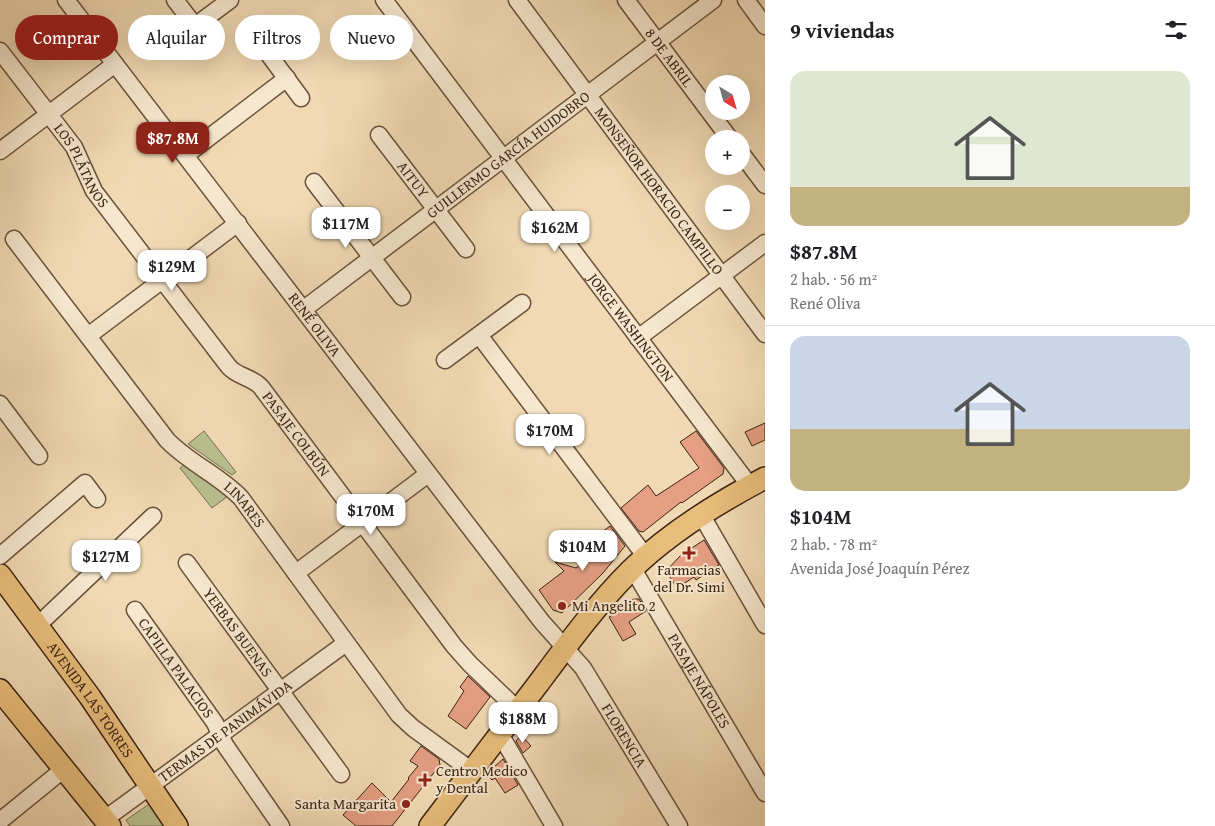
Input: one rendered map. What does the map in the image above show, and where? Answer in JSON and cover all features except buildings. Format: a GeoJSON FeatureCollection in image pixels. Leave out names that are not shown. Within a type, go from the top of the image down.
{"type":"FeatureCollection","features":[{"type":"Feature","properties":{"kind":"main road"},"geometry":{"type":"LineString","coordinates":[[437,823],[500,734],[603,600],[639,563],[702,516],[758,482]]}},
{"type":"Feature","properties":{"kind":"main road","name":"AVENIDA LAS TORRES"},"geometry":{"type":"LineString","coordinates":[[0,575],[38,625],[178,826]]}},
{"type":"Feature","properties":{"kind":"main road"},"geometry":{"type":"LineString","coordinates":[[2,698],[108,823]]}},
{"type":"Feature","properties":{"kind":"street","name":"RENÉ OLIVA"},"geometry":{"type":"LineString","coordinates":[[66,0],[542,622],[566,647]]}},
{"type":"Feature","properties":{"kind":"street"},"geometry":{"type":"LineString","coordinates":[[175,0],[187,15]]}},
{"type":"Feature","properties":{"kind":"street"},"geometry":{"type":"LineString","coordinates":[[210,15],[230,0]]}},
{"type":"Feature","properties":{"kind":"street","name":"JORGE WASHINGTON"},"geometry":{"type":"LineString","coordinates":[[384,0],[638,338],[758,482]]}},
{"type":"Feature","properties":{"kind":"street","name":"MONSEÑOR HORACIO CAMPILLO"},"geometry":{"type":"LineString","coordinates":[[517,0],[765,334]]}},
{"type":"Feature","properties":{"kind":"street","name":"8 DE ABRIL"},"geometry":{"type":"LineString","coordinates":[[626,0],[723,130]]}},
{"type":"Feature","properties":{"kind":"street","name":"GUILLERMO GARCÍA HUIDOBRO"},"geometry":{"type":"LineString","coordinates":[[304,309],[713,0]]}},
{"type":"Feature","properties":{"kind":"street"},"geometry":{"type":"LineString","coordinates":[[746,0],[765,26]]}},
{"type":"Feature","properties":{"kind":"street","name":"LOS PLÁTANOS"},"geometry":{"type":"LineString","coordinates":[[0,51],[74,147],[94,191],[162,280]]}},
{"type":"Feature","properties":{"kind":"street"},"geometry":{"type":"LineString","coordinates":[[273,60],[301,98]]}},
{"type":"Feature","properties":{"kind":"street"},"geometry":{"type":"LineString","coordinates":[[0,151],[115,64]]}},
{"type":"Feature","properties":{"kind":"street"},"geometry":{"type":"LineString","coordinates":[[186,155],[287,78]]}},
{"type":"Feature","properties":{"kind":"street","name":"AITUY"},"geometry":{"type":"LineString","coordinates":[[379,135],[466,249]]}},
{"type":"Feature","properties":{"kind":"street"},"geometry":{"type":"LineString","coordinates":[[750,165],[765,185]]}},
{"type":"Feature","properties":{"kind":"street"},"geometry":{"type":"LineString","coordinates":[[314,182],[402,297]]}},
{"type":"Feature","properties":{"kind":"street"},"geometry":{"type":"LineString","coordinates":[[88,336],[238,223]]}},
{"type":"Feature","properties":{"kind":"street","name":"LINARES"},"geometry":{"type":"LineString","coordinates":[[14,239],[167,440],[183,455],[236,493],[405,722],[472,772]]}},
{"type":"Feature","properties":{"kind":"street"},"geometry":{"type":"LineString","coordinates":[[638,338],[765,243]]}},
{"type":"Feature","properties":{"kind":"street","name":"PASAJE COLBÚN"},"geometry":{"type":"LineString","coordinates":[[162,280],[229,367],[237,374],[254,380],[261,387],[458,651],[518,710]]}},
{"type":"Feature","properties":{"kind":"street"},"geometry":{"type":"LineString","coordinates":[[445,360],[522,303]]}},
{"type":"Feature","properties":{"kind":"street","name":"PASAJE NÁPOLES"},"geometry":{"type":"LineString","coordinates":[[478,335],[639,563],[765,793]]}},
{"type":"Feature","properties":{"kind":"street"},"geometry":{"type":"LineString","coordinates":[[2,411],[39,456]]}},
{"type":"Feature","properties":{"kind":"street"},"geometry":{"type":"LineString","coordinates":[[296,573],[428,474]]}},
{"type":"Feature","properties":{"kind":"street"},"geometry":{"type":"LineString","coordinates":[[0,556],[81,478],[97,499]]}},
{"type":"Feature","properties":{"kind":"street"},"geometry":{"type":"LineString","coordinates":[[38,625],[153,516]]}},
{"type":"Feature","properties":{"kind":"street"},"geometry":{"type":"LineString","coordinates":[[702,516],[765,625]]}},
{"type":"Feature","properties":{"kind":"street","name":"YERBAS BUENAS"},"geometry":{"type":"LineString","coordinates":[[187,563],[341,774]]}},
{"type":"Feature","properties":{"kind":"street","name":"CAPILLA PALACIOS"},"geometry":{"type":"LineString","coordinates":[[135,610],[215,723],[225,745],[281,826]]}},
{"type":"Feature","properties":{"kind":"street","name":"TERMAS DE PANIMÁVIDA"},"geometry":{"type":"LineString","coordinates":[[108,823],[151,785],[346,643]]}},
{"type":"Feature","properties":{"kind":"street","name":"FLORENCIA"},"geometry":{"type":"LineString","coordinates":[[566,647],[583,668],[679,826]]}},
{"type":"Feature","properties":{"kind":"street"},"geometry":{"type":"LineString","coordinates":[[500,734],[554,826]]}},
{"type":"Feature","properties":{"kind":"street"},"geometry":{"type":"LineString","coordinates":[[0,821],[64,770]]}},
{"type":"Feature","properties":{"kind":"green space"},"geometry":{"type":"Polygon","coordinates":[[[204,431],[236,472],[232,475],[188,444],[204,431]]]}},
{"type":"Feature","properties":{"kind":"green space"},"geometry":{"type":"Polygon","coordinates":[[[184,465],[228,496],[212,508],[180,468],[184,465]]]}},
{"type":"Feature","properties":{"kind":"green space"},"geometry":{"type":"Polygon","coordinates":[[[152,802],[169,826],[130,826],[126,820],[152,802]]]}},
{"type":"Feature","properties":{"kind":"place","name":"Farmacias del Dr. Simi"},"geometry":{"type":"Point","coordinates":[689,553]}},
{"type":"Feature","properties":{"kind":"place","name":"Mi Angelito 2"},"geometry":{"type":"Point","coordinates":[562,606]}},
{"type":"Feature","properties":{"kind":"place","name":"Centro Medico y Dental"},"geometry":{"type":"Point","coordinates":[425,780]}},
{"type":"Feature","properties":{"kind":"place","name":"Santa Margarita"},"geometry":{"type":"Point","coordinates":[406,804]}}]}
